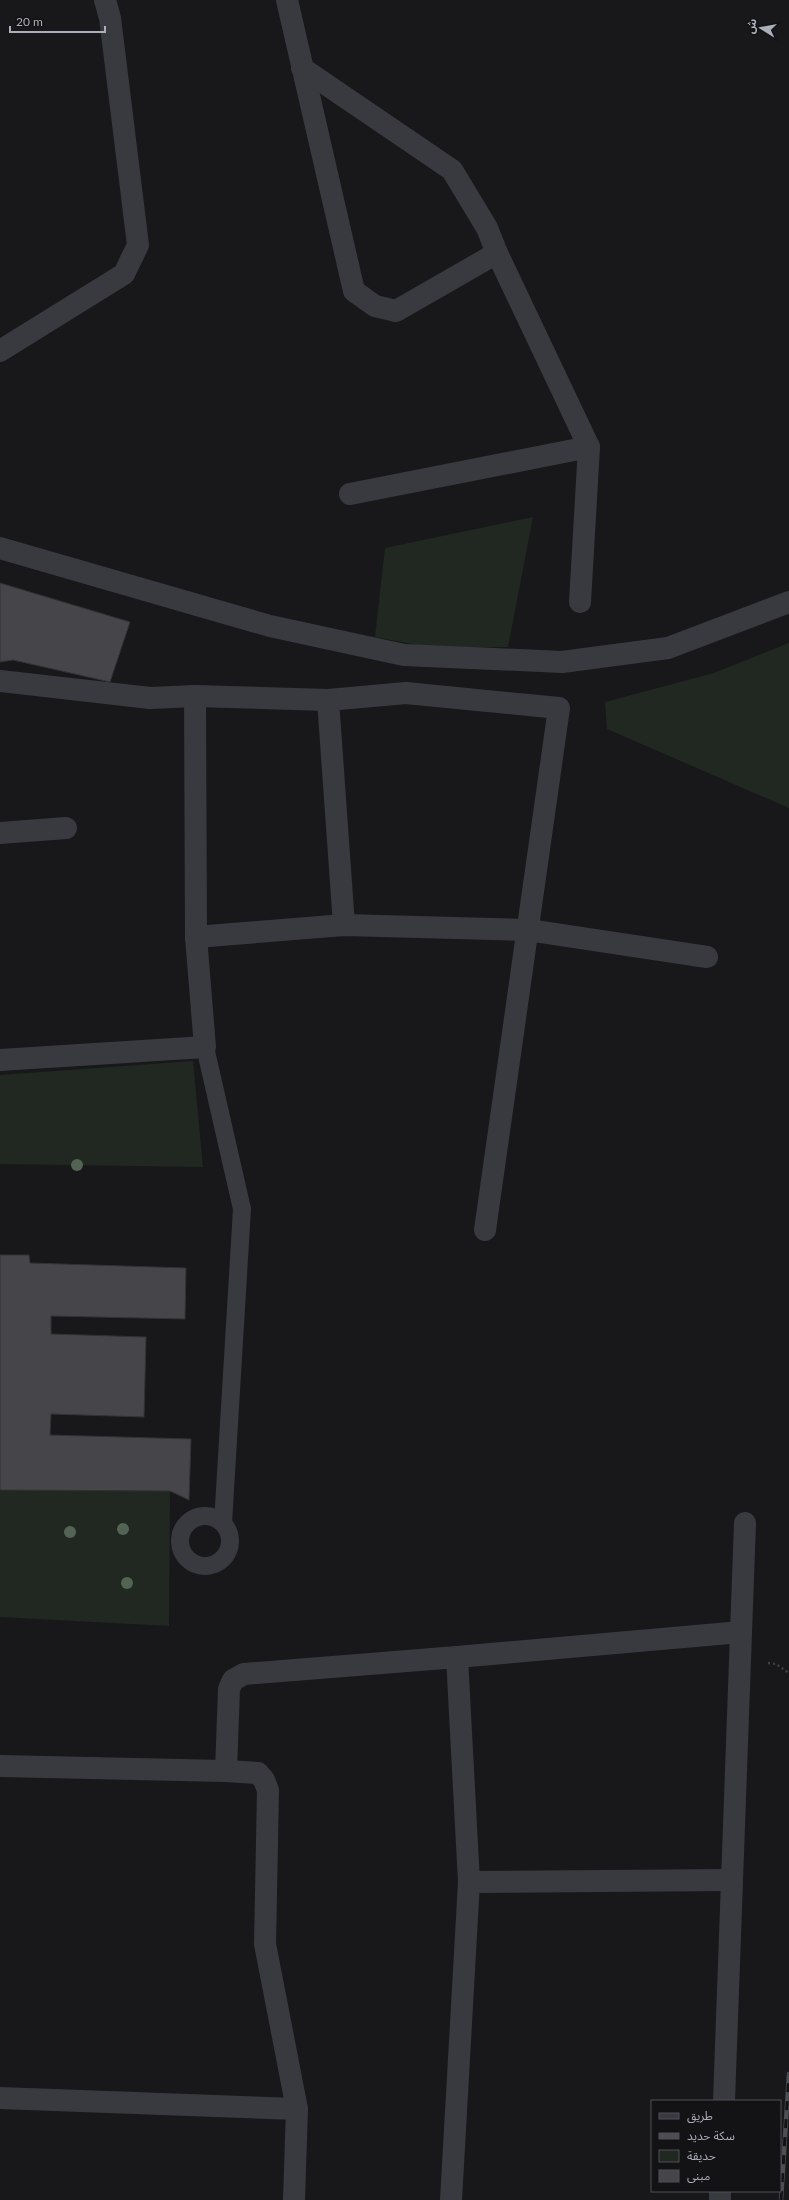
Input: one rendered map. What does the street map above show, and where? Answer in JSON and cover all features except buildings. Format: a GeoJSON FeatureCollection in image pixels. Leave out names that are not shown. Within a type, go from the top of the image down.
{"type":"FeatureCollection","features":[{"type":"Feature","properties":{"kind":"street"},"geometry":{"type":"LineString","coordinates":[[0,351],[124,274],[138,245],[110,18],[105,0]]}},
{"type":"Feature","properties":{"kind":"street"},"geometry":{"type":"LineString","coordinates":[[287,0],[354,291],[375,306],[396,311],[497,254]]}},
{"type":"Feature","properties":{"kind":"street"},"geometry":{"type":"LineString","coordinates":[[302,68],[452,170],[487,228],[497,254],[589,447],[580,602]]}},
{"type":"Feature","properties":{"kind":"street"},"geometry":{"type":"LineString","coordinates":[[350,494],[589,447]]}},
{"type":"Feature","properties":{"kind":"street"},"geometry":{"type":"LineString","coordinates":[[0,548],[270,626],[404,655],[562,662],[668,648],[789,602]]}},
{"type":"Feature","properties":{"kind":"street"},"geometry":{"type":"LineString","coordinates":[[0,681],[150,698],[195,696],[328,700],[406,693],[560,708],[486,1230]]}},
{"type":"Feature","properties":{"kind":"street"},"geometry":{"type":"LineString","coordinates":[[0,1060],[205,1046],[196,937],[195,696]]}},
{"type":"Feature","properties":{"kind":"street"},"geometry":{"type":"LineString","coordinates":[[328,700],[344,925]]}},
{"type":"Feature","properties":{"kind":"street"},"geometry":{"type":"LineString","coordinates":[[0,833],[66,828]]}},
{"type":"Feature","properties":{"kind":"street"},"geometry":{"type":"LineString","coordinates":[[196,937],[344,925],[528,930],[707,957]]}},
{"type":"Feature","properties":{"kind":"street"},"geometry":{"type":"LineString","coordinates":[[724,2100],[745,1523]]}},
{"type":"Feature","properties":{"kind":"street"},"geometry":{"type":"LineString","coordinates":[[226,1771],[229,1688],[233,1680],[244,1674],[741,1632]]}},
{"type":"Feature","properties":{"kind":"street"},"geometry":{"type":"LineString","coordinates":[[451,2200],[469,1882],[457,1657]]}},
{"type":"Feature","properties":{"kind":"street"},"geometry":{"type":"LineString","coordinates":[[0,1766],[226,1771],[258,1773],[264,1780],[268,1790],[265,1944],[297,2109],[294,2200]]}},
{"type":"Feature","properties":{"kind":"street"},"geometry":{"type":"LineString","coordinates":[[469,1882],[732,1880]]}},
{"type":"Feature","properties":{"kind":"street"},"geometry":{"type":"LineString","coordinates":[[0,2098],[297,2109]]}},
{"type":"Feature","properties":{"kind":"lane"},"geometry":{"type":"LineString","coordinates":[[205,1046],[242,1209],[223,1523]]}},
{"type":"Feature","properties":{"kind":"green space"},"geometry":{"type":"Polygon","coordinates":[[[533,517],[508,647],[433,648],[375,637],[385,548],[533,517]]]}},
{"type":"Feature","properties":{"kind":"green space"},"geometry":{"type":"Polygon","coordinates":[[[789,643],[789,808],[607,729],[605,702],[714,673],[789,643]]]}},
{"type":"Feature","properties":{"kind":"green space"},"geometry":{"type":"Polygon","coordinates":[[[193,1061],[203,1167],[0,1164],[0,1075],[193,1061]]]}},
{"type":"Feature","properties":{"kind":"green space"},"geometry":{"type":"Polygon","coordinates":[[[0,1490],[170,1491],[169,1626],[0,1617],[0,1490]]]}},
{"type":"Feature","properties":{"kind":"railway"},"geometry":{"type":"LineString","coordinates":[[781,2200],[789,2074]]}}]}
